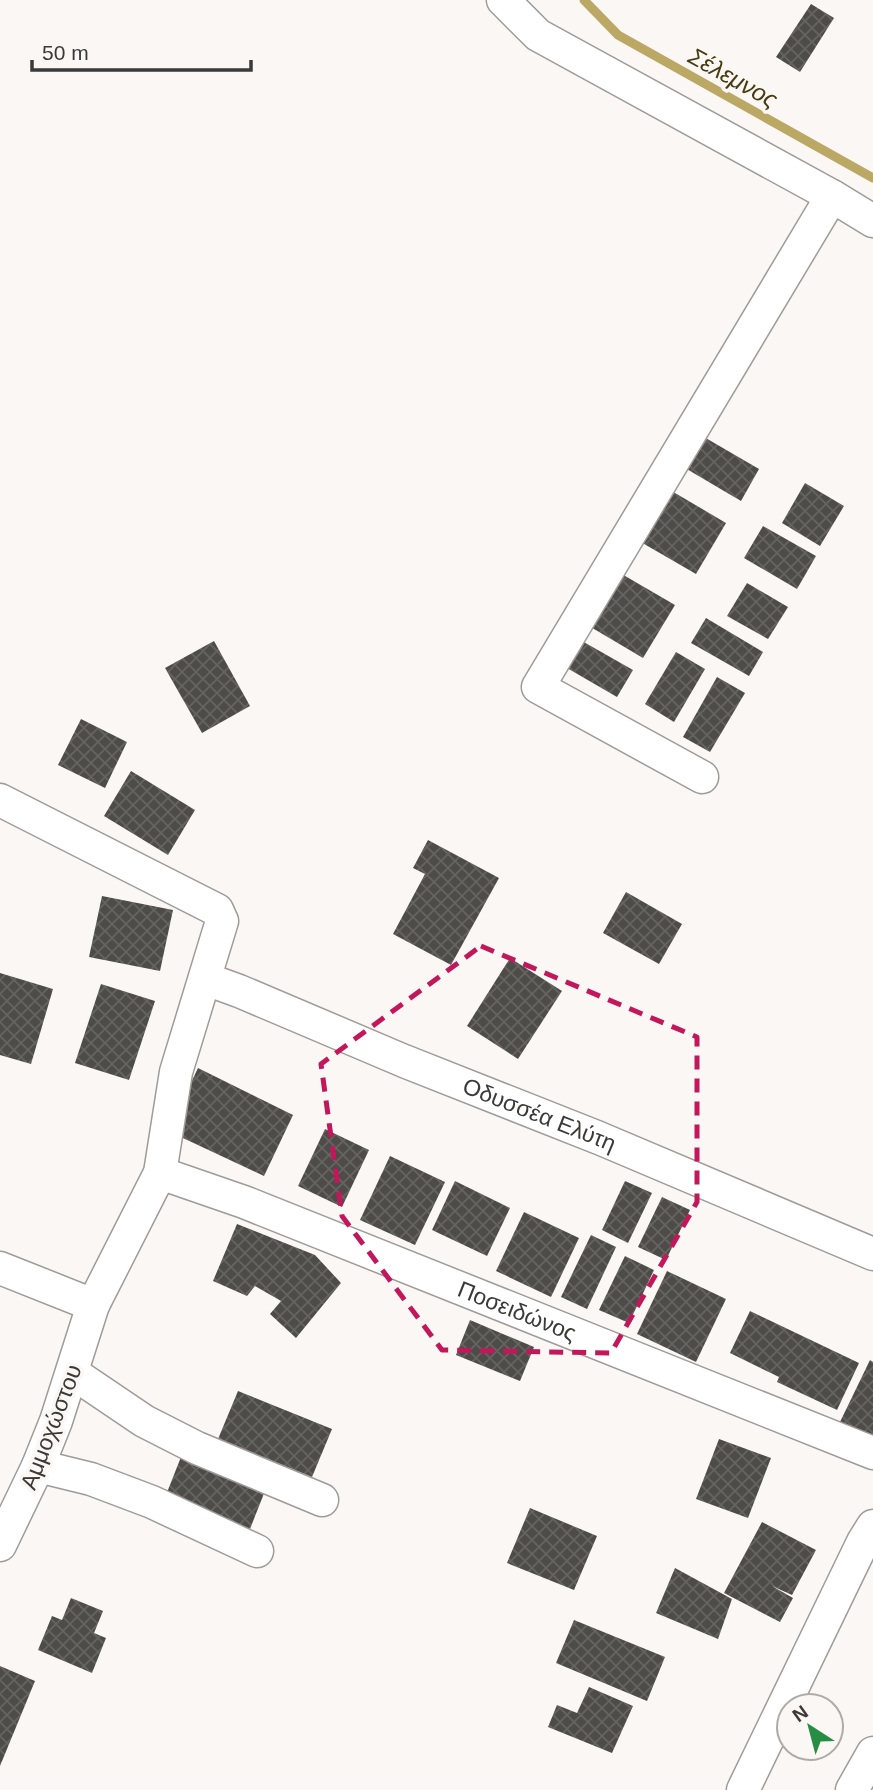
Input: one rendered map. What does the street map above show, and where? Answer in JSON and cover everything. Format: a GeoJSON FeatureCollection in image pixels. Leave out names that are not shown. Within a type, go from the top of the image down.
{"type":"FeatureCollection","features":[{"type":"Feature","properties":{"kind":"street"},"geometry":{"type":"LineString","coordinates":[[503,0],[538,35],[873,221]]}},
{"type":"Feature","properties":{"kind":"street"},"geometry":{"type":"LineString","coordinates":[[702,777],[538,687],[832,196]]}},
{"type":"Feature","properties":{"kind":"street","name":"Αμμοχώστου"},"geometry":{"type":"LineString","coordinates":[[0,800],[217,909],[222,921],[176,1072],[160,1173],[93,1305],[72,1373],[38,1466],[0,1545]]}},
{"type":"Feature","properties":{"kind":"street","name":"Οδυσσέα Ελύτη"},"geometry":{"type":"LineString","coordinates":[[206,979],[599,1138],[873,1254]]}},
{"type":"Feature","properties":{"kind":"street","name":"Ποσειδώνος"},"geometry":{"type":"LineString","coordinates":[[160,1173],[244,1202],[873,1452]]}},
{"type":"Feature","properties":{"kind":"street"},"geometry":{"type":"LineString","coordinates":[[0,1268],[93,1305]]}},
{"type":"Feature","properties":{"kind":"street"},"geometry":{"type":"LineString","coordinates":[[72,1373],[144,1422],[197,1448],[321,1500]]}},
{"type":"Feature","properties":{"kind":"street"},"geometry":{"type":"LineString","coordinates":[[38,1466],[91,1479],[152,1502],[257,1551]]}},
{"type":"Feature","properties":{"kind":"street"},"geometry":{"type":"LineString","coordinates":[[743,1790],[873,1526]]}},
{"type":"Feature","properties":{"kind":"street"},"geometry":{"type":"LineString","coordinates":[[852,1790],[873,1753]]}},
{"type":"Feature","properties":{"kind":"highlighted area"},"geometry":{"type":"Polygon","coordinates":[[[481,946],[697,1037],[697,1202],[611,1353],[442,1350],[342,1216],[321,1064],[481,946]]]}},
{"type":"Feature","properties":{"kind":"building"},"geometry":{"type":"Polygon","coordinates":[[[811,4],[834,18],[800,72],[776,57],[811,4]]]}},
{"type":"Feature","properties":{"kind":"building"},"geometry":{"type":"Polygon","coordinates":[[[704,437],[759,469],[741,501],[685,468],[704,437]]]}},
{"type":"Feature","properties":{"kind":"building"},"geometry":{"type":"Polygon","coordinates":[[[805,483],[844,506],[820,546],[782,523],[805,483]]]}},
{"type":"Feature","properties":{"kind":"building"},"geometry":{"type":"Polygon","coordinates":[[[670,490],[726,523],[696,574],[639,541],[670,490]]]}},
{"type":"Feature","properties":{"kind":"building"},"geometry":{"type":"Polygon","coordinates":[[[763,526],[816,556],[797,589],[744,558],[763,526]]]}},
{"type":"Feature","properties":{"kind":"building"},"geometry":{"type":"Polygon","coordinates":[[[620,573],[675,605],[643,658],[589,626],[620,573]]]}},
{"type":"Feature","properties":{"kind":"building"},"geometry":{"type":"Polygon","coordinates":[[[747,583],[788,607],[768,639],[727,616],[747,583]]]}},
{"type":"Feature","properties":{"kind":"building"},"geometry":{"type":"Polygon","coordinates":[[[706,618],[763,652],[749,676],[691,643],[706,618]]]}},
{"type":"Feature","properties":{"kind":"building"},"geometry":{"type":"Polygon","coordinates":[[[214,641],[250,706],[202,733],[165,668],[214,641]]]}},
{"type":"Feature","properties":{"kind":"building"},"geometry":{"type":"Polygon","coordinates":[[[582,641],[633,670],[617,697],[567,668],[582,641]]]}},
{"type":"Feature","properties":{"kind":"building"},"geometry":{"type":"Polygon","coordinates":[[[676,652],[705,669],[674,722],[645,704],[676,652]]]}},
{"type":"Feature","properties":{"kind":"building"},"geometry":{"type":"Polygon","coordinates":[[[717,677],[745,693],[710,752],[683,737],[717,677]]]}},
{"type":"Feature","properties":{"kind":"building"},"geometry":{"type":"Polygon","coordinates":[[[81,719],[127,742],[105,788],[58,765],[81,719]]]}},
{"type":"Feature","properties":{"kind":"building"},"geometry":{"type":"Polygon","coordinates":[[[131,771],[195,810],[168,855],[104,816],[131,771]]]}},
{"type":"Feature","properties":{"kind":"building"},"geometry":{"type":"Polygon","coordinates":[[[428,840],[499,878],[451,965],[393,934],[425,874],[413,868],[428,840]]]}},
{"type":"Feature","properties":{"kind":"building"},"geometry":{"type":"Polygon","coordinates":[[[626,892],[682,924],[659,964],[603,933],[626,892]]]}},
{"type":"Feature","properties":{"kind":"building"},"geometry":{"type":"Polygon","coordinates":[[[102,896],[173,910],[160,971],[89,957],[102,896]]]}},
{"type":"Feature","properties":{"kind":"building"},"geometry":{"type":"Polygon","coordinates":[[[510,958],[562,991],[518,1059],[467,1026],[510,958]]]}},
{"type":"Feature","properties":{"kind":"building"},"geometry":{"type":"Polygon","coordinates":[[[0,973],[53,989],[31,1064],[0,1055],[0,973]]]}},
{"type":"Feature","properties":{"kind":"building"},"geometry":{"type":"Polygon","coordinates":[[[101,984],[155,1001],[129,1080],[75,1063],[101,984]]]}},
{"type":"Feature","properties":{"kind":"building"},"geometry":{"type":"Polygon","coordinates":[[[198,1068],[293,1115],[264,1176],[168,1131],[198,1068]]]}},
{"type":"Feature","properties":{"kind":"building"},"geometry":{"type":"Polygon","coordinates":[[[325,1129],[369,1150],[342,1207],[298,1186],[325,1129]]]}},
{"type":"Feature","properties":{"kind":"building"},"geometry":{"type":"Polygon","coordinates":[[[390,1156],[445,1182],[415,1245],[360,1220],[390,1156]]]}},
{"type":"Feature","properties":{"kind":"building"},"geometry":{"type":"Polygon","coordinates":[[[455,1181],[510,1208],[487,1256],[432,1230],[455,1181]]]}},
{"type":"Feature","properties":{"kind":"building"},"geometry":{"type":"Polygon","coordinates":[[[625,1181],[652,1193],[628,1243],[602,1230],[625,1181]]]}},
{"type":"Feature","properties":{"kind":"building"},"geometry":{"type":"Polygon","coordinates":[[[662,1197],[690,1210],[666,1260],[638,1247],[662,1197]]]}},
{"type":"Feature","properties":{"kind":"building"},"geometry":{"type":"Polygon","coordinates":[[[524,1212],[579,1238],[551,1297],[496,1271],[524,1212]]]}},
{"type":"Feature","properties":{"kind":"building"},"geometry":{"type":"Polygon","coordinates":[[[237,1224],[315,1255],[341,1283],[296,1338],[270,1314],[281,1301],[255,1286],[247,1296],[213,1281],[237,1224]]]}},
{"type":"Feature","properties":{"kind":"building"},"geometry":{"type":"Polygon","coordinates":[[[591,1235],[616,1247],[587,1309],[561,1297],[591,1235]]]}},
{"type":"Feature","properties":{"kind":"building"},"geometry":{"type":"Polygon","coordinates":[[[625,1256],[654,1270],[629,1323],[599,1310],[625,1256]]]}},
{"type":"Feature","properties":{"kind":"building"},"geometry":{"type":"Polygon","coordinates":[[[667,1271],[726,1299],[696,1362],[637,1334],[667,1271]]]}},
{"type":"Feature","properties":{"kind":"building"},"geometry":{"type":"Polygon","coordinates":[[[750,1311],[859,1363],[837,1410],[777,1382],[779,1377],[730,1353],[750,1311]]]}},
{"type":"Feature","properties":{"kind":"building"},"geometry":{"type":"Polygon","coordinates":[[[470,1320],[534,1347],[520,1381],[456,1355],[470,1320]]]}},
{"type":"Feature","properties":{"kind":"building"},"geometry":{"type":"Polygon","coordinates":[[[870,1360],[873,1362],[873,1440],[839,1424],[870,1360]]]}},
{"type":"Feature","properties":{"kind":"building"},"geometry":{"type":"Polygon","coordinates":[[[238,1391],[332,1429],[312,1477],[218,1439],[238,1391]]]}},
{"type":"Feature","properties":{"kind":"building"},"geometry":{"type":"Polygon","coordinates":[[[719,1439],[771,1458],[748,1518],[696,1499],[719,1439]]]}},
{"type":"Feature","properties":{"kind":"building"},"geometry":{"type":"Polygon","coordinates":[[[181,1457],[265,1491],[248,1534],[164,1500],[181,1457]]]}},
{"type":"Feature","properties":{"kind":"building"},"geometry":{"type":"Polygon","coordinates":[[[530,1508],[597,1536],[574,1590],[507,1563],[530,1508]]]}},
{"type":"Feature","properties":{"kind":"building"},"geometry":{"type":"Polygon","coordinates":[[[762,1522],[816,1550],[792,1595],[772,1586],[793,1598],[780,1622],[724,1593],[762,1522]]]}},
{"type":"Feature","properties":{"kind":"building"},"geometry":{"type":"Polygon","coordinates":[[[675,1568],[732,1599],[718,1639],[656,1613],[675,1568]]]}},
{"type":"Feature","properties":{"kind":"building"},"geometry":{"type":"Polygon","coordinates":[[[71,1598],[103,1611],[94,1633],[106,1638],[92,1673],[38,1650],[52,1616],[62,1620],[71,1598]]]}},
{"type":"Feature","properties":{"kind":"building"},"geometry":{"type":"Polygon","coordinates":[[[574,1620],[665,1657],[647,1701],[556,1663],[574,1620]]]}},
{"type":"Feature","properties":{"kind":"building"},"geometry":{"type":"Polygon","coordinates":[[[0,1666],[35,1681],[0,1766],[0,1666]]]}},
{"type":"Feature","properties":{"kind":"building"},"geometry":{"type":"Polygon","coordinates":[[[589,1687],[633,1706],[612,1753],[548,1727],[557,1705],[577,1713],[589,1687]]]}},
{"type":"Feature","properties":{"kind":"waterway","name":"Σέλεμνος"},"geometry":{"type":"LineString","coordinates":[[584,0],[618,35],[873,178]]}}]}
